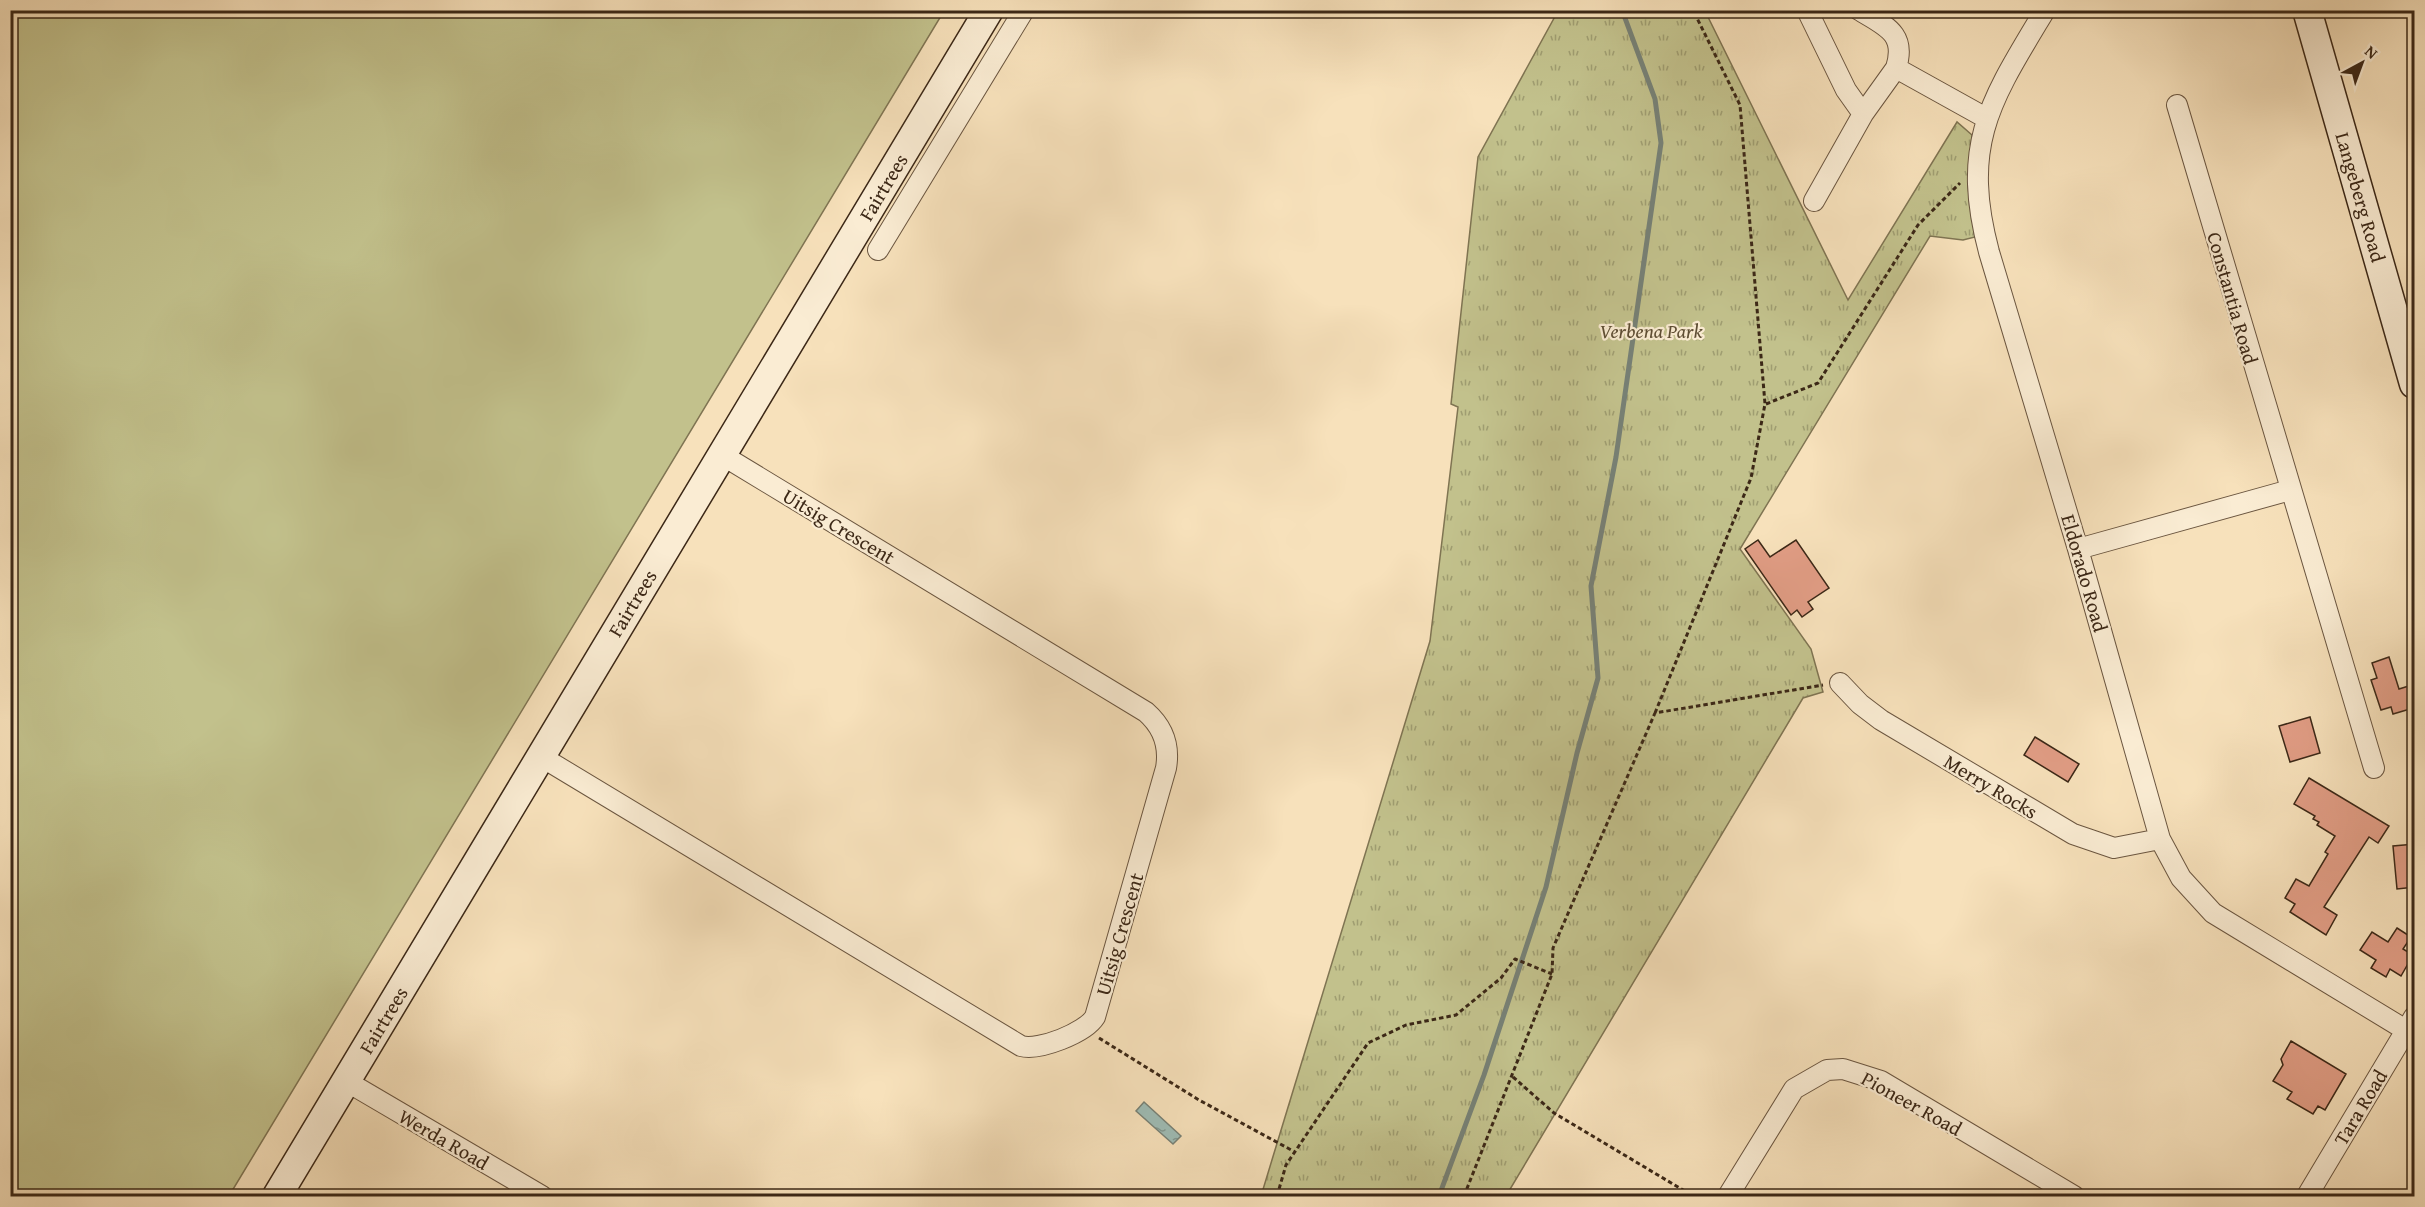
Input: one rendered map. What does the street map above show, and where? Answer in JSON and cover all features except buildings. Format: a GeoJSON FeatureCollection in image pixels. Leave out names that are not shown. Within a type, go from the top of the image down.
{"type":"FeatureCollection","features":[{"type":"Feature","properties":{"kind":"main road","name":"Fairtrees"},"geometry":{"type":"LineString","coordinates":[[277,1197],[989,10]]}},
{"type":"Feature","properties":{"kind":"main road","name":"Langeberg Road"},"geometry":{"type":"LineString","coordinates":[[2307,10],[2415,384]]}},
{"type":"Feature","properties":{"kind":"street"},"geometry":{"type":"LineString","coordinates":[[878,250],[1024,10]]}},
{"type":"Feature","properties":{"kind":"street"},"geometry":{"type":"LineString","coordinates":[[1807,10],[1846,90],[1863,114]]}},
{"type":"Feature","properties":{"kind":"street"},"geometry":{"type":"LineString","coordinates":[[1814,201],[1863,114],[1896,68],[1900,55],[1896,37],[1883,25],[1859,10]]}},
{"type":"Feature","properties":{"kind":"street","name":"Eldorado Road"},"geometry":{"type":"LineString","coordinates":[[2046,10],[1998,91],[1986,118],[1978,165],[1979,207],[1984,236],[2078,549],[2160,839],[2181,878],[2213,914],[2412,1027]]}},
{"type":"Feature","properties":{"kind":"street"},"geometry":{"type":"LineString","coordinates":[[1896,68],[1986,118]]}},
{"type":"Feature","properties":{"kind":"street","name":"Constantia Road"},"geometry":{"type":"LineString","coordinates":[[2177,105],[2289,490],[2374,768]]}},
{"type":"Feature","properties":{"kind":"street"},"geometry":{"type":"LineString","coordinates":[[922,122],[947,136]]}},
{"type":"Feature","properties":{"kind":"street","name":"Uitsig Crescent"},"geometry":{"type":"LineString","coordinates":[[722,455],[1146,712],[1159,725],[1166,741],[1166,768],[1097,1011],[1087,1027]]}},
{"type":"Feature","properties":{"kind":"street"},"geometry":{"type":"LineString","coordinates":[[2078,549],[2289,490]]}},
{"type":"Feature","properties":{"kind":"street","name":"Merry Rocks"},"geometry":{"type":"LineString","coordinates":[[1840,682],[1860,705],[1881,720],[2073,834],[2114,848],[2160,839]]}},
{"type":"Feature","properties":{"kind":"street"},"geometry":{"type":"LineString","coordinates":[[540,756],[1021,1046],[1036,1048],[1087,1027]]}},
{"type":"Feature","properties":{"kind":"street","name":"Tara Road"},"geometry":{"type":"LineString","coordinates":[[2307,1197],[2412,1027]]}},
{"type":"Feature","properties":{"kind":"street","name":"Pioneer Road"},"geometry":{"type":"LineString","coordinates":[[1728,1197],[1794,1089],[1827,1070],[1844,1069],[1881,1081],[2074,1197]]}},
{"type":"Feature","properties":{"kind":"street","name":"Werda Road"},"geometry":{"type":"LineString","coordinates":[[346,1081],[542,1197]]}},
{"type":"Feature","properties":{"kind":"path"},"geometry":{"type":"LineString","coordinates":[[1464,1197],[1552,974],[1553,948],[1655,713],[1751,478],[1765,404],[1740,105],[1693,10]]}},
{"type":"Feature","properties":{"kind":"path"},"geometry":{"type":"LineString","coordinates":[[1765,404],[1818,383],[1918,225],[1978,165]]}},
{"type":"Feature","properties":{"kind":"path"},"geometry":{"type":"LineString","coordinates":[[1655,713],[1840,682]]}},
{"type":"Feature","properties":{"kind":"path"},"geometry":{"type":"LineString","coordinates":[[1277,1197],[1286,1166],[1368,1042],[1406,1025],[1456,1015],[1501,978],[1515,959],[1552,974]]}},
{"type":"Feature","properties":{"kind":"path"},"geometry":{"type":"LineString","coordinates":[[1087,1027],[1105,1044],[1199,1101],[1295,1152]]}},
{"type":"Feature","properties":{"kind":"path"},"geometry":{"type":"LineString","coordinates":[[1513,1077],[1554,1113],[1693,1197]]}},
{"type":"Feature","properties":{"kind":"green space"},"geometry":{"type":"Polygon","coordinates":[[[10,11],[944,11],[229,1196],[11,1196],[10,11]]]}},
{"type":"Feature","properties":{"kind":"green space","name":"Verbena Park"},"geometry":{"type":"Polygon","coordinates":[[[1558,11],[1705,11],[1848,300],[1957,122],[1972,135],[1968,187],[1975,237],[1963,240],[1930,236],[1740,549],[1811,649],[1823,692],[1803,698],[1506,1196],[1261,1196],[1430,641],[1458,407],[1451,404],[1478,157],[1558,11]]]}},
{"type":"Feature","properties":{"kind":"water"},"geometry":{"type":"Polygon","coordinates":[[[1144,1102],[1181,1136],[1173,1144],[1136,1111],[1144,1102]]]}},
{"type":"Feature","properties":{"kind":"waterway"},"geometry":{"type":"LineString","coordinates":[[1439,1196],[1484,1075],[1546,887],[1577,753],[1598,678],[1591,586],[1616,457],[1661,143],[1655,99],[1622,10]]}}]}
